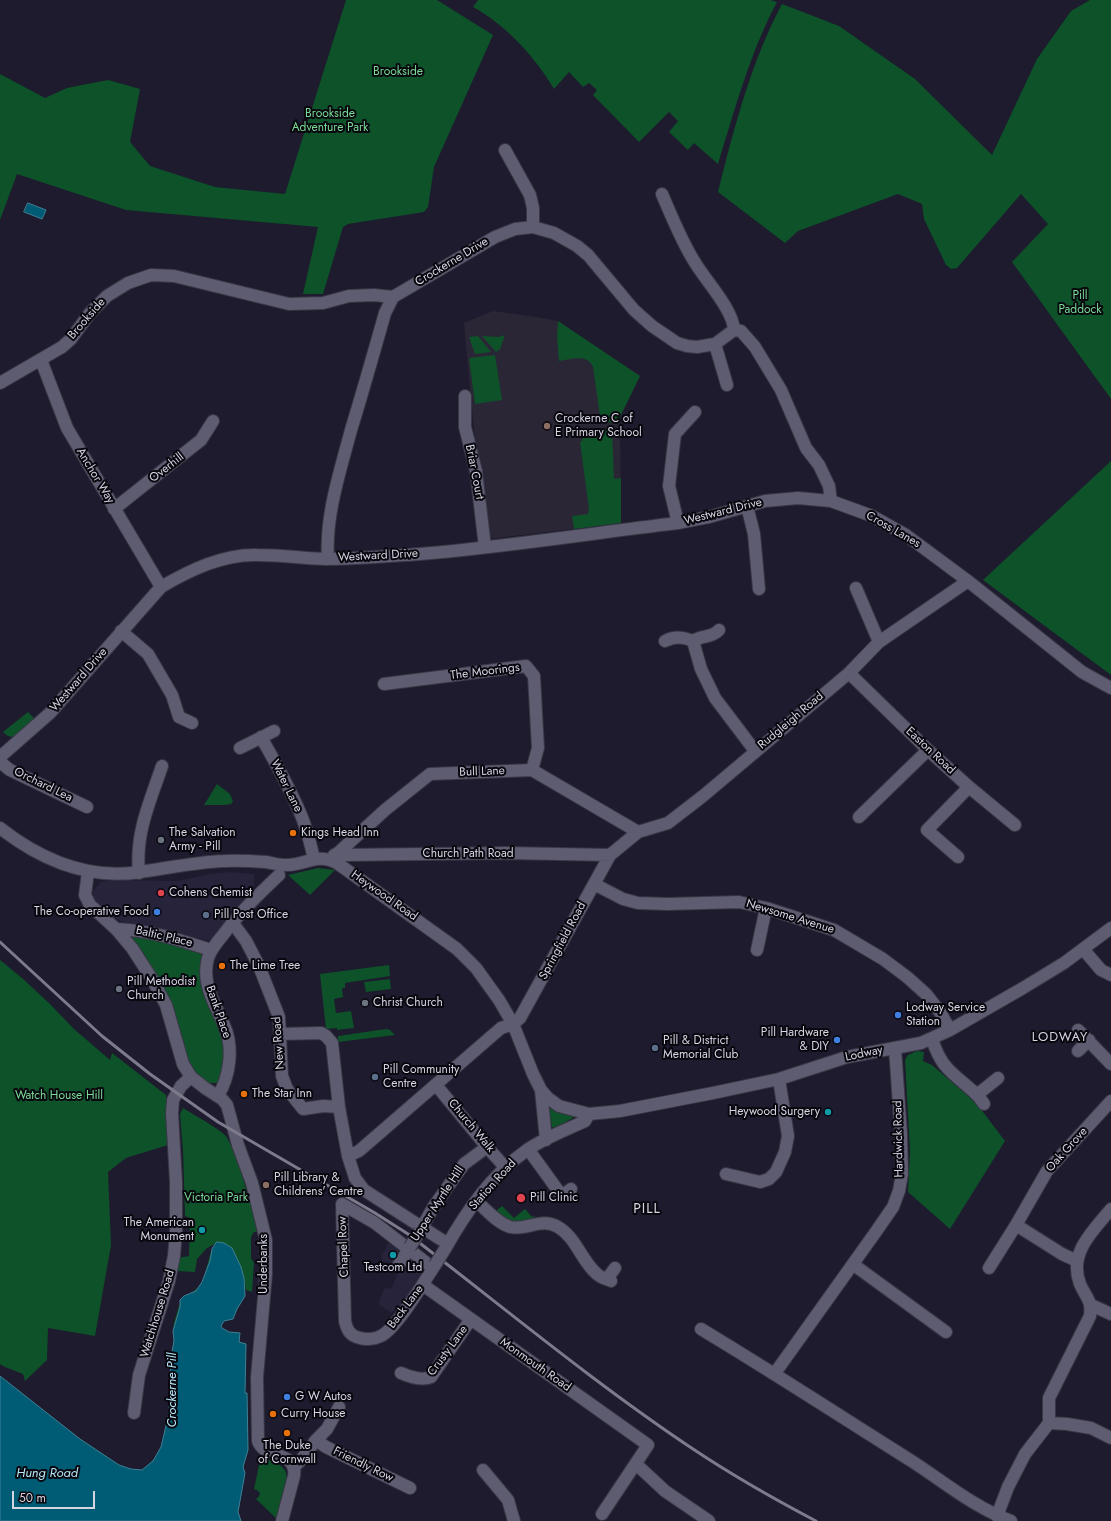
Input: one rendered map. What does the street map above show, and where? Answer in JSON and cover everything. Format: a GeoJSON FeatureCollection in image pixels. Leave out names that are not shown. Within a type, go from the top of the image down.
{"type":"FeatureCollection","features":[{"type":"Feature","properties":{"kind":"street"},"geometry":{"type":"LineString","coordinates":[[505,150],[530,195],[533,208],[533,227]]}},
{"type":"Feature","properties":{"kind":"street"},"geometry":{"type":"LineString","coordinates":[[662,194],[676,228],[695,263],[732,318],[734,330],[741,331],[755,346],[781,390],[806,448],[819,465],[829,486],[832,501]]}},
{"type":"Feature","properties":{"kind":"street","name":"Crockerne Drive"},"geometry":{"type":"LineString","coordinates":[[393,297],[495,236],[515,229],[533,227],[554,233],[577,246],[588,255],[634,310],[652,326],[677,343],[698,347],[715,344],[734,330]]}},
{"type":"Feature","properties":{"kind":"street","name":"Brookside"},"geometry":{"type":"LineString","coordinates":[[0,384],[62,347],[71,339],[90,313],[107,296],[128,283],[151,275],[174,276],[289,304],[323,303],[349,296],[374,295],[393,297]]}},
{"type":"Feature","properties":{"kind":"street"},"geometry":{"type":"LineString","coordinates":[[328,559],[328,524],[344,458],[385,313],[393,297]]}},
{"type":"Feature","properties":{"kind":"street"},"geometry":{"type":"LineString","coordinates":[[715,344],[726,385]]}},
{"type":"Feature","properties":{"kind":"street","name":"Anchor Way"},"geometry":{"type":"LineString","coordinates":[[41,360],[67,428],[161,587]]}},
{"type":"Feature","properties":{"kind":"street","name":"Briar Court"},"geometry":{"type":"LineString","coordinates":[[465,396],[465,427],[476,471],[485,547]]}},
{"type":"Feature","properties":{"kind":"street"},"geometry":{"type":"LineString","coordinates":[[678,523],[669,486],[675,434],[695,412]]}},
{"type":"Feature","properties":{"kind":"street","name":"Overhill"},"geometry":{"type":"LineString","coordinates":[[114,509],[201,440],[213,421]]}},
{"type":"Feature","properties":{"kind":"street","name":"Westward Drive"},"geometry":{"type":"LineString","coordinates":[[3,749],[50,713],[121,630],[161,587],[180,576],[210,563],[232,557],[256,555],[328,559],[421,554],[678,523],[709,518],[765,501],[798,498],[832,501]]}},
{"type":"Feature","properties":{"kind":"street","name":"Cross Lanes"},"geometry":{"type":"LineString","coordinates":[[832,501],[872,516],[906,535],[968,581],[1082,672],[1111,688]]}},
{"type":"Feature","properties":{"kind":"street"},"geometry":{"type":"LineString","coordinates":[[747,506],[754,534],[760,589]]}},
{"type":"Feature","properties":{"kind":"street","name":"Rudgleigh Road"},"geometry":{"type":"LineString","coordinates":[[610,855],[638,832],[668,823],[703,796],[849,673],[879,642],[968,581]]}},
{"type":"Feature","properties":{"kind":"street"},"geometry":{"type":"LineString","coordinates":[[856,588],[879,642]]}},
{"type":"Feature","properties":{"kind":"street"},"geometry":{"type":"LineString","coordinates":[[121,630],[148,654],[172,695],[179,717],[192,723]]}},
{"type":"Feature","properties":{"kind":"street"},"geometry":{"type":"LineString","coordinates":[[693,641],[702,636],[714,635],[719,630]]}},
{"type":"Feature","properties":{"kind":"street"},"geometry":{"type":"LineString","coordinates":[[665,641],[676,637],[687,638],[693,641],[701,669],[715,698],[755,751]]}},
{"type":"Feature","properties":{"kind":"street","name":"The Moorings"},"geometry":{"type":"LineString","coordinates":[[384,684],[526,666],[534,676],[538,748],[532,770]]}},
{"type":"Feature","properties":{"kind":"street","name":"Easton Road"},"geometry":{"type":"LineString","coordinates":[[849,673],[928,750],[969,787],[1015,825]]}},
{"type":"Feature","properties":{"kind":"street"},"geometry":{"type":"LineString","coordinates":[[240,748],[274,730]]}},
{"type":"Feature","properties":{"kind":"street","name":"Water Lane"},"geometry":{"type":"LineString","coordinates":[[261,737],[281,773],[299,811],[314,859]]}},
{"type":"Feature","properties":{"kind":"street"},"geometry":{"type":"LineString","coordinates":[[859,817],[928,750]]}},
{"type":"Feature","properties":{"kind":"street","name":"Orchard Lea"},"geometry":{"type":"LineString","coordinates":[[0,762],[10,770],[87,807]]}},
{"type":"Feature","properties":{"kind":"street"},"geometry":{"type":"LineString","coordinates":[[139,873],[138,846],[141,828],[162,766]]}},
{"type":"Feature","properties":{"kind":"street"},"geometry":{"type":"LineString","coordinates":[[532,770],[638,832]]}},
{"type":"Feature","properties":{"kind":"street","name":"Bull Lane"},"geometry":{"type":"LineString","coordinates":[[333,856],[385,810],[430,774],[532,770]]}},
{"type":"Feature","properties":{"kind":"street"},"geometry":{"type":"LineString","coordinates":[[958,857],[927,830],[969,787]]}},
{"type":"Feature","properties":{"kind":"street"},"geometry":{"type":"LineString","coordinates":[[0,828],[32,850],[54,862],[88,872],[103,874],[139,873],[167,867],[244,860],[292,865],[333,856]]}},
{"type":"Feature","properties":{"kind":"street","name":"Church Path Road"},"geometry":{"type":"LineString","coordinates":[[333,856],[506,853],[610,855]]}},
{"type":"Feature","properties":{"kind":"street","name":"Springfield Road"},"geometry":{"type":"LineString","coordinates":[[513,1024],[520,1018],[538,988],[610,855]]}},
{"type":"Feature","properties":{"kind":"street","name":"Heywood Road"},"geometry":{"type":"LineString","coordinates":[[333,856],[337,863],[457,949],[483,978],[499,1000],[513,1024],[541,1090],[548,1098],[559,1106],[589,1114]]}},
{"type":"Feature","properties":{"kind":"street"},"geometry":{"type":"LineString","coordinates":[[88,872],[85,895],[90,905],[116,929],[132,948],[152,979],[163,1000],[182,1064],[191,1077],[218,1096]]}},
{"type":"Feature","properties":{"kind":"street"},"geometry":{"type":"LineString","coordinates":[[211,950],[232,922],[258,894],[279,875]]}},
{"type":"Feature","properties":{"kind":"street","name":"Newsome Avenue"},"geometry":{"type":"LineString","coordinates":[[594,884],[623,899],[638,903],[668,904],[739,902],[766,908],[834,930],[883,959],[907,977],[926,994],[940,1012],[950,1030]]}},
{"type":"Feature","properties":{"kind":"street"},"geometry":{"type":"LineString","coordinates":[[757,950],[766,908]]}},
{"type":"Feature","properties":{"kind":"street","name":"New Road"},"geometry":{"type":"LineString","coordinates":[[232,922],[246,941],[259,966],[279,1017],[282,1076],[287,1089],[303,1109],[323,1106],[339,1107]]}},
{"type":"Feature","properties":{"kind":"street","name":"Lodway"},"geometry":{"type":"LineString","coordinates":[[589,1114],[625,1110],[779,1079],[847,1057],[910,1046],[932,1039],[1046,975],[1111,928]]}},
{"type":"Feature","properties":{"kind":"street","name":"Baltic Place"},"geometry":{"type":"LineString","coordinates":[[116,929],[133,929],[154,933],[211,950]]}},
{"type":"Feature","properties":{"kind":"street"},"geometry":{"type":"LineString","coordinates":[[1083,948],[1102,970],[1111,975]]}},
{"type":"Feature","properties":{"kind":"street","name":"Bank Place"},"geometry":{"type":"LineString","coordinates":[[211,950],[206,974],[209,991],[225,1026],[229,1044],[229,1060],[223,1087],[218,1096]]}},
{"type":"Feature","properties":{"kind":"street"},"geometry":{"type":"LineString","coordinates":[[348,1156],[360,1151],[501,1028],[513,1024]]}},
{"type":"Feature","properties":{"kind":"street"},"geometry":{"type":"LineString","coordinates":[[1078,1030],[1111,1064]]}},
{"type":"Feature","properties":{"kind":"street"},"geometry":{"type":"LineString","coordinates":[[280,1034],[321,1033],[332,1043],[339,1107],[348,1156],[355,1178],[364,1190],[447,1247]]}},
{"type":"Feature","properties":{"kind":"street"},"geometry":{"type":"LineString","coordinates":[[932,1039],[939,1058],[948,1071],[981,1099],[998,1078]]}},
{"type":"Feature","properties":{"kind":"street"},"geometry":{"type":"LineString","coordinates":[[1078,1050],[1089,1040]]}},
{"type":"Feature","properties":{"kind":"street","name":"Hardwick Road"},"geometry":{"type":"LineString","coordinates":[[775,1373],[854,1265],[893,1207],[899,1191],[902,1174],[901,1134],[895,1048]]}},
{"type":"Feature","properties":{"kind":"street","name":"Watchhouse Road"},"geometry":{"type":"LineString","coordinates":[[134,1413],[139,1375],[169,1282],[174,1256],[176,1232],[176,1182],[172,1113],[173,1100],[181,1086],[191,1077]]}},
{"type":"Feature","properties":{"kind":"street"},"geometry":{"type":"LineString","coordinates":[[726,1174],[760,1182],[769,1179],[776,1172],[785,1152],[788,1136],[779,1079]]}},
{"type":"Feature","properties":{"kind":"street","name":"Church Walk"},"geometry":{"type":"LineString","coordinates":[[436,1085],[505,1168]]}},
{"type":"Feature","properties":{"kind":"street"},"geometry":{"type":"LineString","coordinates":[[541,1090],[546,1140]]}},
{"type":"Feature","properties":{"kind":"street","name":"Underbanks"},"geometry":{"type":"LineString","coordinates":[[218,1096],[225,1102],[228,1109],[238,1145],[254,1191],[266,1240],[266,1274],[257,1377],[258,1441],[262,1447],[288,1460],[294,1467]]}},
{"type":"Feature","properties":{"kind":"street","name":"Oak Grove"},"geometry":{"type":"LineString","coordinates":[[989,1268],[1016,1225],[1046,1171],[1111,1101]]}},
{"type":"Feature","properties":{"kind":"street","name":"Station Road"},"geometry":{"type":"LineString","coordinates":[[434,1267],[476,1201],[505,1168],[528,1149],[585,1121],[589,1114]]}},
{"type":"Feature","properties":{"kind":"street","name":"Upper Myrtle Hill"},"geometry":{"type":"LineString","coordinates":[[398,1266],[422,1229],[434,1206],[464,1164],[486,1147]]}},
{"type":"Feature","properties":{"kind":"street"},"geometry":{"type":"LineString","coordinates":[[528,1149],[562,1196],[571,1189]]}},
{"type":"Feature","properties":{"kind":"street"},"geometry":{"type":"LineString","coordinates":[[476,1201],[500,1222],[509,1227],[538,1224],[556,1226],[565,1233],[573,1252],[595,1272],[609,1280],[615,1268]]}},
{"type":"Feature","properties":{"kind":"street","name":"Chapel Row"},"geometry":{"type":"LineString","coordinates":[[347,1329],[345,1321],[342,1204],[375,1223],[434,1267]]}},
{"type":"Feature","properties":{"kind":"street"},"geometry":{"type":"LineString","coordinates":[[997,1516],[1008,1487],[1025,1454],[1049,1423],[1049,1398],[1090,1316],[1091,1305],[1079,1279],[1077,1261],[1082,1246],[1111,1209]]}},
{"type":"Feature","properties":{"kind":"street"},"geometry":{"type":"LineString","coordinates":[[1016,1225],[1062,1254],[1077,1261]]}},
{"type":"Feature","properties":{"kind":"street"},"geometry":{"type":"LineString","coordinates":[[854,1265],[946,1332]]}},
{"type":"Feature","properties":{"kind":"street","name":"Back Lane"},"geometry":{"type":"LineString","coordinates":[[347,1329],[352,1335],[362,1339],[374,1338],[387,1332],[423,1285],[434,1267]]}},
{"type":"Feature","properties":{"kind":"street","name":"Monmouth Road"},"geometry":{"type":"LineString","coordinates":[[423,1285],[648,1445],[636,1464]]}},
{"type":"Feature","properties":{"kind":"street"},"geometry":{"type":"LineString","coordinates":[[1091,1305],[1111,1314]]}},
{"type":"Feature","properties":{"kind":"street","name":"Crusty Lane"},"geometry":{"type":"LineString","coordinates":[[401,1373],[413,1378],[428,1379],[431,1377],[471,1319]]}},
{"type":"Feature","properties":{"kind":"street"},"geometry":{"type":"LineString","coordinates":[[701,1329],[775,1373],[968,1500],[997,1516],[1011,1521]]}},
{"type":"Feature","properties":{"kind":"street"},"geometry":{"type":"LineString","coordinates":[[282,1521],[294,1476],[294,1467],[327,1429],[339,1407]]}},
{"type":"Feature","properties":{"kind":"street"},"geometry":{"type":"LineString","coordinates":[[1049,1423],[1091,1428],[1111,1438]]}},
{"type":"Feature","properties":{"kind":"street","name":"Friendly Row"},"geometry":{"type":"LineString","coordinates":[[316,1440],[326,1447],[413,1490]]}},
{"type":"Feature","properties":{"kind":"street"},"geometry":{"type":"LineString","coordinates":[[602,1514],[636,1464],[665,1491],[709,1521]]}},
{"type":"Feature","properties":{"kind":"street"},"geometry":{"type":"LineString","coordinates":[[482,1470],[509,1502],[514,1521]]}},
{"type":"Feature","properties":{"kind":"street"},"geometry":{"type":"LineString","coordinates":[[478,1482],[492,1480]]}},
{"type":"Feature","properties":{"kind":"shaded area","name":"Crockerne C of E Primary School"},"geometry":{"type":"Polygon","coordinates":[[[493,311],[558,321],[640,376],[620,417],[621,523],[488,539],[474,431],[464,323],[493,311]]]}},
{"type":"Feature","properties":{"kind":"shaded area"},"geometry":{"type":"Polygon","coordinates":[[[231,872],[254,874],[254,885],[212,941],[123,922],[108,915],[94,902],[93,891],[101,882],[115,880],[177,881],[210,874],[231,872]]]}},
{"type":"Feature","properties":{"kind":"shaded area"},"geometry":{"type":"Polygon","coordinates":[[[391,1239],[424,1267],[425,1272],[407,1300],[391,1313],[378,1304],[385,1287],[391,1289],[399,1271],[388,1262],[382,1261],[381,1256],[391,1239]]]}},
{"type":"Feature","properties":{"kind":"green space","name":"Brookside"},"geometry":{"type":"Polygon","coordinates":[[[346,0],[437,0],[493,35],[434,167],[428,207],[424,212],[348,224],[343,227],[323,294],[303,294],[318,227],[126,210],[17,174],[0,220],[0,74],[45,98],[67,88],[108,80],[140,89],[130,142],[150,166],[215,187],[285,194],[346,0]]]}},
{"type":"Feature","properties":{"kind":"green space"},"geometry":{"type":"Polygon","coordinates":[[[478,0],[770,0],[777,2],[767,21],[751,61],[718,164],[694,143],[688,150],[669,132],[678,121],[669,112],[639,142],[593,95],[597,90],[589,83],[583,87],[569,72],[554,89],[538,65],[519,43],[497,23],[473,7],[478,0]]]}},
{"type":"Feature","properties":{"kind":"green space","name":"Pill Paddock"},"geometry":{"type":"Polygon","coordinates":[[[1090,0],[1111,0],[1111,399],[1012,262],[1048,224],[1021,194],[957,268],[951,269],[946,265],[924,219],[922,204],[898,194],[798,231],[785,243],[718,192],[730,144],[752,72],[782,4],[839,26],[915,79],[992,155],[1037,59],[1071,11],[1090,0]]]}},
{"type":"Feature","properties":{"kind":"green space"},"geometry":{"type":"Polygon","coordinates":[[[558,321],[640,376],[620,417],[620,422],[601,423],[593,367],[587,360],[578,358],[559,361],[557,337],[558,321]]]}},
{"type":"Feature","properties":{"kind":"green space"},"geometry":{"type":"Polygon","coordinates":[[[505,335],[500,349],[496,352],[482,336],[498,337],[505,335]]]}},
{"type":"Feature","properties":{"kind":"green space"},"geometry":{"type":"Polygon","coordinates":[[[478,336],[491,352],[475,354],[469,337],[478,336]]]}},
{"type":"Feature","properties":{"kind":"green space"},"geometry":{"type":"Polygon","coordinates":[[[495,355],[502,400],[475,404],[469,358],[495,355]]]}},
{"type":"Feature","properties":{"kind":"green space"},"geometry":{"type":"Polygon","coordinates":[[[612,429],[614,479],[621,478],[621,523],[574,529],[572,516],[588,514],[589,509],[580,442],[582,441],[583,433],[612,429]]]}},
{"type":"Feature","properties":{"kind":"green space"},"geometry":{"type":"Polygon","coordinates":[[[1111,461],[1111,675],[983,580],[1111,461]]]}},
{"type":"Feature","properties":{"kind":"green space"},"geometry":{"type":"Polygon","coordinates":[[[28,712],[35,719],[15,736],[12,737],[6,735],[3,732],[28,712]]]}},
{"type":"Feature","properties":{"kind":"green space"},"geometry":{"type":"Polygon","coordinates":[[[217,784],[230,794],[233,801],[231,804],[225,805],[204,805],[217,784]]]}},
{"type":"Feature","properties":{"kind":"green space"},"geometry":{"type":"Polygon","coordinates":[[[318,868],[335,870],[310,895],[288,875],[318,868]]]}},
{"type":"Feature","properties":{"kind":"green space"},"geometry":{"type":"Polygon","coordinates":[[[132,935],[197,949],[203,956],[225,1037],[224,1066],[217,1083],[208,1083],[202,1080],[189,1066],[169,998],[144,954],[133,942],[132,935]]]}},
{"type":"Feature","properties":{"kind":"green space","name":"Watch House Hill"},"geometry":{"type":"Polygon","coordinates":[[[0,960],[22,978],[74,1029],[110,1060],[112,1053],[166,1095],[168,1145],[126,1158],[108,1172],[111,1245],[95,1336],[48,1328],[47,1360],[25,1381],[23,1374],[0,1364],[0,960]]]}},
{"type":"Feature","properties":{"kind":"green space"},"geometry":{"type":"Polygon","coordinates":[[[389,965],[390,976],[345,983],[345,988],[342,988],[343,997],[334,999],[336,1013],[351,1011],[354,1028],[337,1030],[337,1028],[326,1029],[320,974],[389,965]]]}},
{"type":"Feature","properties":{"kind":"green space"},"geometry":{"type":"Polygon","coordinates":[[[390,979],[391,989],[366,992],[364,982],[390,979]]]}},
{"type":"Feature","properties":{"kind":"green space"},"geometry":{"type":"Polygon","coordinates":[[[386,1029],[390,1030],[395,1035],[338,1042],[338,1036],[386,1029]]]}},
{"type":"Feature","properties":{"kind":"green space"},"geometry":{"type":"Polygon","coordinates":[[[917,1051],[924,1052],[923,1061],[932,1065],[977,1104],[1005,1141],[950,1229],[908,1192],[910,1151],[905,1060],[908,1055],[917,1051]]]}},
{"type":"Feature","properties":{"kind":"green space","name":"Victoria Park"},"geometry":{"type":"Polygon","coordinates":[[[183,1108],[220,1131],[229,1141],[244,1181],[256,1224],[257,1232],[254,1232],[251,1237],[251,1258],[254,1263],[252,1292],[246,1290],[244,1279],[245,1296],[233,1319],[224,1321],[221,1326],[229,1332],[240,1333],[239,1342],[246,1344],[245,1393],[247,1393],[248,1450],[243,1467],[245,1473],[238,1512],[241,1521],[173,1521],[220,1242],[218,1242],[168,1515],[0,1376],[80,1439],[119,1465],[131,1469],[142,1470],[158,1454],[167,1426],[171,1359],[174,1343],[173,1329],[175,1319],[181,1300],[197,1288],[202,1282],[210,1255],[217,1243],[207,1248],[197,1259],[195,1272],[177,1271],[178,1258],[189,1256],[190,1218],[185,1216],[183,1150],[180,1114],[183,1108]]]}},
{"type":"Feature","properties":{"kind":"green space"},"geometry":{"type":"Polygon","coordinates":[[[551,1108],[573,1115],[573,1118],[554,1128],[552,1127],[549,1111],[551,1108]]]}},
{"type":"Feature","properties":{"kind":"green space"},"geometry":{"type":"Polygon","coordinates":[[[502,1206],[514,1218],[525,1209],[532,1217],[534,1216],[536,1220],[513,1224],[496,1212],[502,1206]]]}},
{"type":"Feature","properties":{"kind":"green space"},"geometry":{"type":"Polygon","coordinates":[[[261,1456],[278,1464],[286,1472],[287,1478],[285,1492],[277,1519],[256,1499],[260,1493],[254,1489],[261,1456]]]}},
{"type":"Feature","properties":{"kind":"water"},"geometry":{"type":"Polygon","coordinates":[[[28,203],[46,210],[42,219],[24,212],[28,203]]]}},
{"type":"Feature","properties":{"kind":"water","name":"Hung Road"},"geometry":{"type":"Polygon","coordinates":[[[217,1242],[224,1243],[232,1248],[241,1267],[244,1278],[245,1296],[233,1319],[224,1321],[221,1326],[229,1332],[240,1333],[239,1342],[246,1344],[245,1393],[247,1393],[248,1450],[243,1467],[245,1473],[238,1512],[241,1521],[0,1521],[0,1376],[80,1439],[119,1465],[131,1469],[142,1470],[153,1461],[161,1447],[169,1413],[171,1357],[174,1341],[173,1331],[180,1307],[180,1300],[184,1296],[196,1291],[202,1282],[210,1261],[212,1249],[217,1242]]]}},
{"type":"Feature","properties":{"kind":"railway"},"geometry":{"type":"LineString","coordinates":[[0,942],[102,1036],[150,1074],[218,1122],[375,1213],[408,1234],[584,1371],[656,1424],[738,1477],[816,1521]]}},
{"type":"Feature","properties":{"kind":"place","name":"Crockerne C of E Primary School"},"geometry":{"type":"Point","coordinates":[547,426]}},
{"type":"Feature","properties":{"kind":"place","name":"Kings Head Inn"},"geometry":{"type":"Point","coordinates":[293,833]}},
{"type":"Feature","properties":{"kind":"place","name":"The Salvation Army - Pill"},"geometry":{"type":"Point","coordinates":[161,840]}},
{"type":"Feature","properties":{"kind":"place","name":"Cohens Chemist"},"geometry":{"type":"Point","coordinates":[161,893]}},
{"type":"Feature","properties":{"kind":"place","name":"The Co-operative Food"},"geometry":{"type":"Point","coordinates":[157,912]}},
{"type":"Feature","properties":{"kind":"place","name":"Pill Post Office"},"geometry":{"type":"Point","coordinates":[206,915]}},
{"type":"Feature","properties":{"kind":"place","name":"The Lime Tree"},"geometry":{"type":"Point","coordinates":[222,966]}},
{"type":"Feature","properties":{"kind":"place","name":"Pill Methodist Church"},"geometry":{"type":"Point","coordinates":[119,989]}},
{"type":"Feature","properties":{"kind":"place","name":"Christ Church"},"geometry":{"type":"Point","coordinates":[365,1003]}},
{"type":"Feature","properties":{"kind":"place","name":"Lodway Service Station"},"geometry":{"type":"Point","coordinates":[898,1015]}},
{"type":"Feature","properties":{"kind":"place","name":"Pill Hardware & DIY"},"geometry":{"type":"Point","coordinates":[837,1040]}},
{"type":"Feature","properties":{"kind":"place","name":"Pill & District Memorial Club"},"geometry":{"type":"Point","coordinates":[655,1048]}},
{"type":"Feature","properties":{"kind":"place","name":"Pill Community Centre"},"geometry":{"type":"Point","coordinates":[375,1077]}},
{"type":"Feature","properties":{"kind":"place","name":"The Star Inn"},"geometry":{"type":"Point","coordinates":[244,1094]}},
{"type":"Feature","properties":{"kind":"place","name":"Heywood Surgery"},"geometry":{"type":"Point","coordinates":[828,1112]}},
{"type":"Feature","properties":{"kind":"place","name":"Pill Library & Childrens' Centre"},"geometry":{"type":"Point","coordinates":[266,1185]}},
{"type":"Feature","properties":{"kind":"place","name":"Pill Clinic"},"geometry":{"type":"Point","coordinates":[521,1198]}},
{"type":"Feature","properties":{"kind":"place","name":"The American Monument"},"geometry":{"type":"Point","coordinates":[202,1230]}},
{"type":"Feature","properties":{"kind":"place","name":"Testcom Ltd"},"geometry":{"type":"Point","coordinates":[393,1255]}},
{"type":"Feature","properties":{"kind":"place","name":"G W Autos"},"geometry":{"type":"Point","coordinates":[287,1397]}},
{"type":"Feature","properties":{"kind":"place","name":"Curry House"},"geometry":{"type":"Point","coordinates":[273,1414]}},
{"type":"Feature","properties":{"kind":"place","name":"The Duke of Cornwall"},"geometry":{"type":"Point","coordinates":[287,1433]}},
{"type":"Feature","properties":{"kind":"district","name":"LODWAY"},"geometry":{"type":"Point","coordinates":[1060,1038]}},
{"type":"Feature","properties":{"kind":"district","name":"PILL"},"geometry":{"type":"Point","coordinates":[647,1210]}},
{"type":"Feature","properties":{"kind":"park label","name":"Brookside Adventure Park"},"geometry":{"type":"Point","coordinates":[330,121]}},
{"type":"Feature","properties":{"kind":"water label","name":"Crockerne Pill"},"geometry":{"type":"Point","coordinates":[173,1390]}}]}
